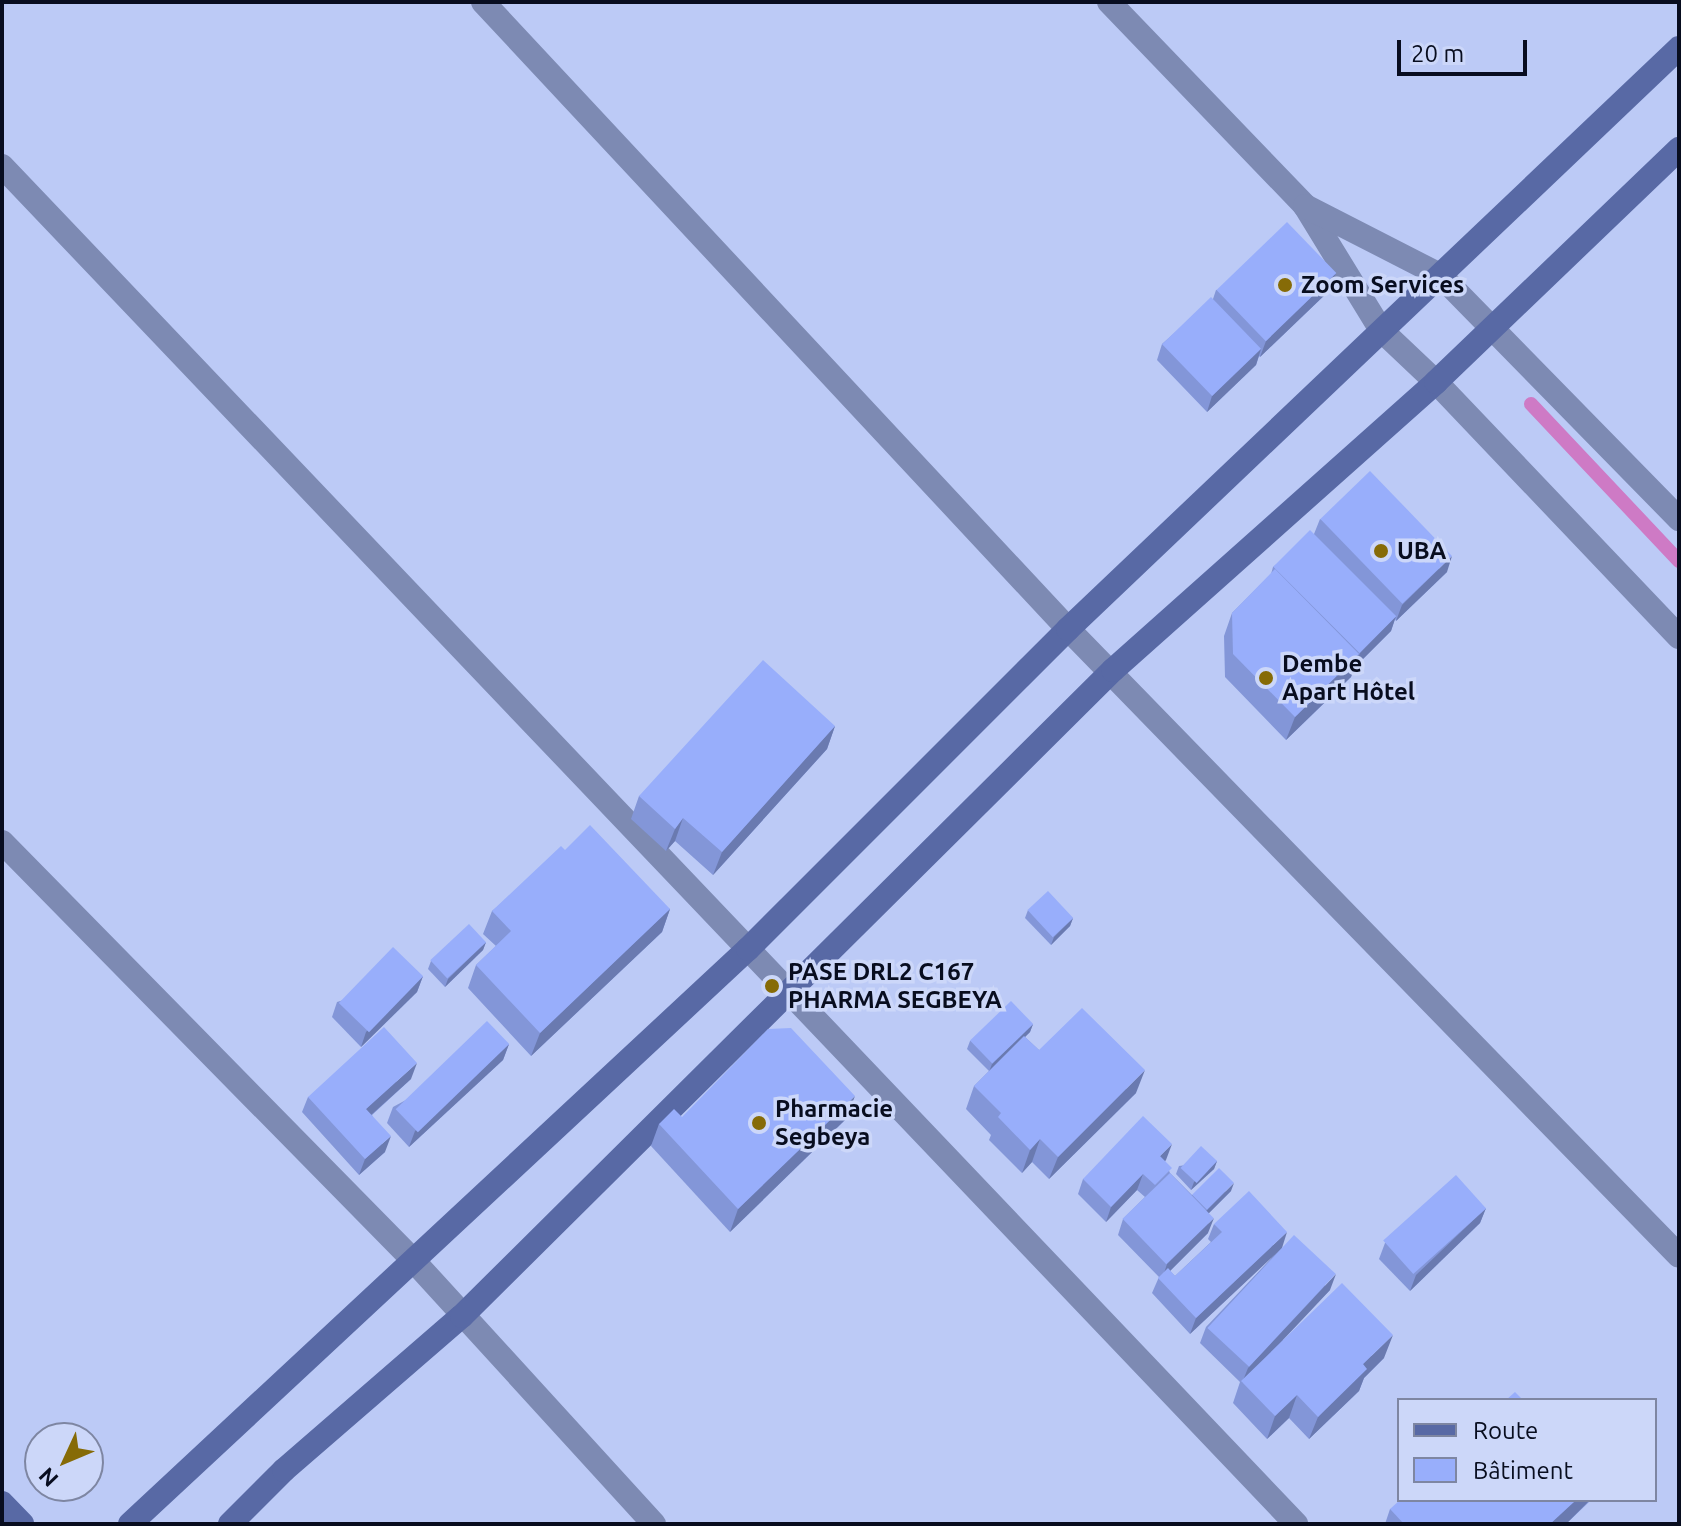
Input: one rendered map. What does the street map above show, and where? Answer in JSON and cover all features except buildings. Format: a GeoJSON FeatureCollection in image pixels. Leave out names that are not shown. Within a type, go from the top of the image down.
{"type":"FeatureCollection","features":[{"type":"Feature","properties":{"kind":"main road"},"geometry":{"type":"LineString","coordinates":[[130,1524],[748,949],[1068,629],[1679,48]]}},
{"type":"Feature","properties":{"kind":"main road"},"geometry":{"type":"LineString","coordinates":[[230,1524],[284,1470],[462,1316],[1113,670],[1436,382],[1679,149]]}},
{"type":"Feature","properties":{"kind":"main road"},"geometry":{"type":"LineString","coordinates":[[2,1503],[22,1524]]}},
{"type":"Feature","properties":{"kind":"street"},"geometry":{"type":"LineString","coordinates":[[483,2],[1068,629],[1113,670],[1679,1256]]}},
{"type":"Feature","properties":{"kind":"street"},"geometry":{"type":"LineString","coordinates":[[1109,2],[1305,206],[1381,330],[1436,382],[1679,637]]}},
{"type":"Feature","properties":{"kind":"street"},"geometry":{"type":"LineString","coordinates":[[2,166],[1296,1524]]}},
{"type":"Feature","properties":{"kind":"street"},"geometry":{"type":"LineString","coordinates":[[1305,206],[1440,275],[1679,519]]}},
{"type":"Feature","properties":{"kind":"street"},"geometry":{"type":"LineString","coordinates":[[2,842],[412,1259],[654,1524]]}},
{"type":"Feature","properties":{"kind":"waterway"},"geometry":{"type":"LineString","coordinates":[[1531,404],[1679,561]]}},
{"type":"Feature","properties":{"kind":"place","name":"Zoom Services"},"geometry":{"type":"Point","coordinates":[1285,285]}},
{"type":"Feature","properties":{"kind":"place","name":"UBA"},"geometry":{"type":"Point","coordinates":[1381,551]}},
{"type":"Feature","properties":{"kind":"place","name":"Dembe Apart Hôtel"},"geometry":{"type":"Point","coordinates":[1266,678]}},
{"type":"Feature","properties":{"kind":"place","name":"PASE DRL2 C167 PHARMA SEGBEYA"},"geometry":{"type":"Point","coordinates":[772,986]}},
{"type":"Feature","properties":{"kind":"place","name":"Pharmacie Segbeya"},"geometry":{"type":"Point","coordinates":[759,1123]}}]}
